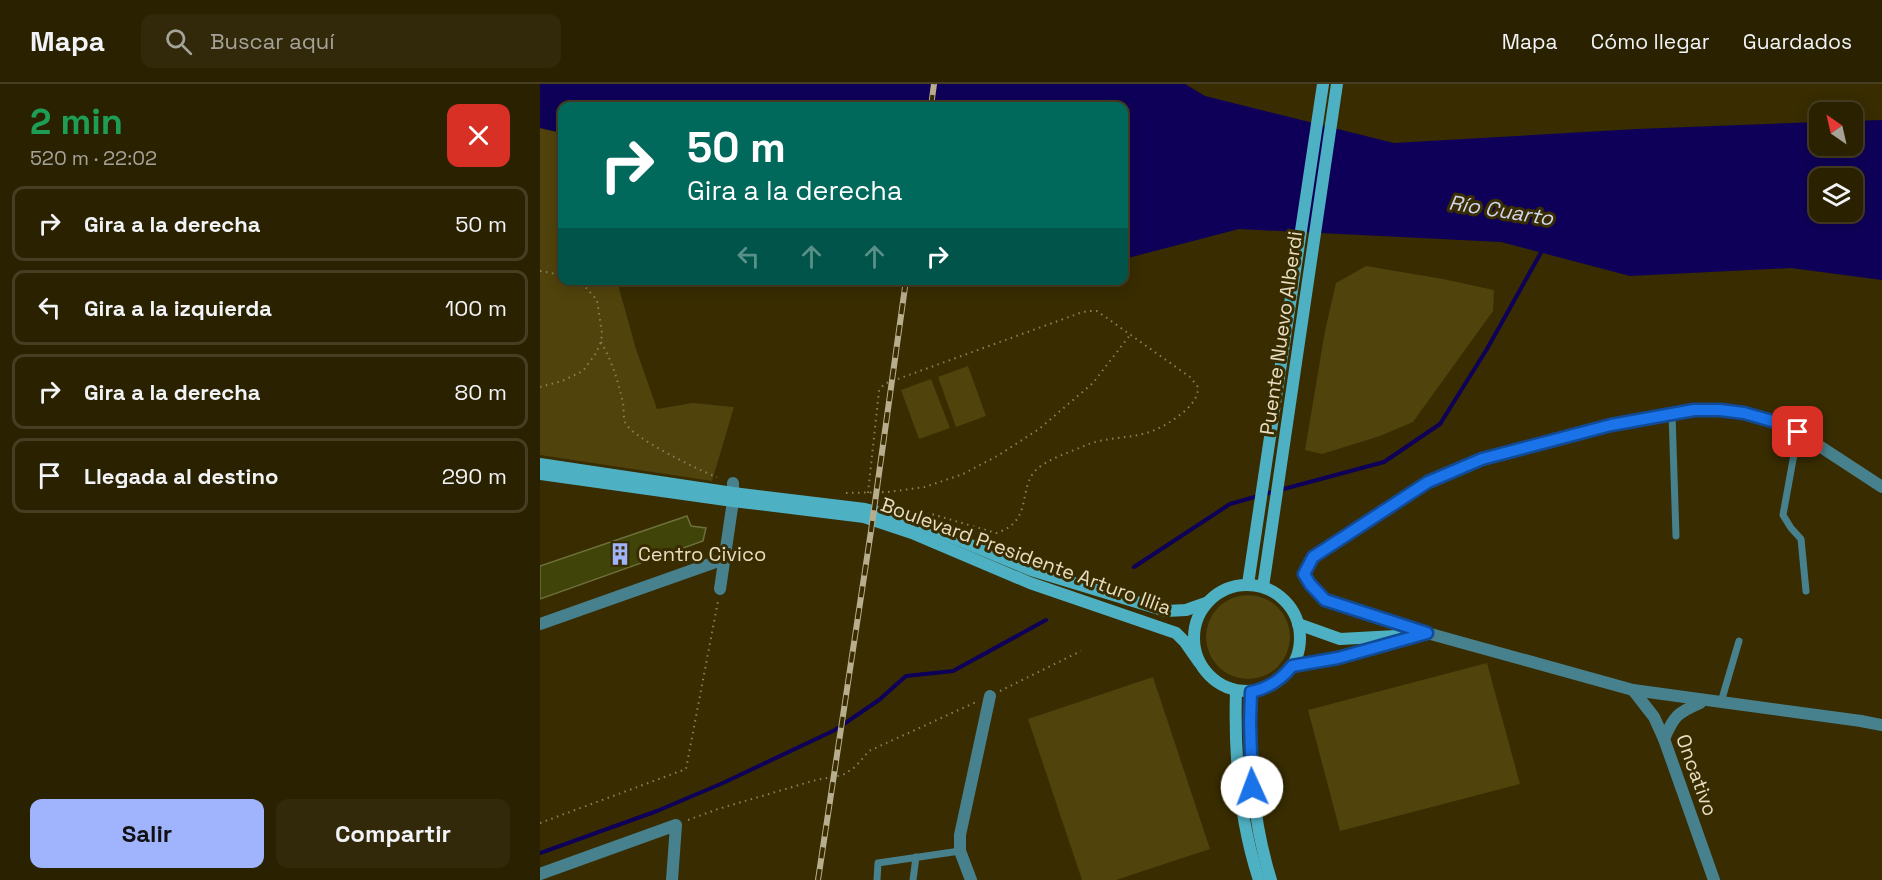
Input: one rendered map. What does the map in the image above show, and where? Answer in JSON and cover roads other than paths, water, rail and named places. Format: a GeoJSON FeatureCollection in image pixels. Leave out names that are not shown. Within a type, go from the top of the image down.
{"type":"FeatureCollection","features":[{"type":"Feature","properties":{"kind":"main road","name":"Puente Nuevo Alberdi"},"geometry":{"type":"LineString","coordinates":[[1248,584],[1323,84]]}},
{"type":"Feature","properties":{"kind":"main road","name":"Puente Nuevo Alberdi"},"geometry":{"type":"LineString","coordinates":[[1263,587],[1337,84]]}},
{"type":"Feature","properties":{"kind":"main road","name":"Boulevard Presidente Arturo Illia"},"geometry":{"type":"LineString","coordinates":[[540,464],[865,509],[919,524],[1031,570],[1166,611],[1186,610],[1206,603]]}},
{"type":"Feature","properties":{"kind":"main road","name":"Boulevard Presidente Arturo Illia"},"geometry":{"type":"LineString","coordinates":[[540,474],[733,492],[864,517],[889,524],[1030,583],[1176,633],[1199,662]]}},
{"type":"Feature","properties":{"kind":"main road"},"geometry":{"type":"LineString","coordinates":[[1248,584],[1263,587],[1278,595],[1291,607],[1298,624],[1299,645],[1292,666],[1274,684],[1251,692],[1236,691],[1221,685],[1208,675],[1199,662],[1193,642],[1196,621],[1206,603],[1219,592],[1248,584]]}},
{"type":"Feature","properties":{"kind":"main road"},"geometry":{"type":"LineString","coordinates":[[1298,624],[1340,639],[1427,633]]}},
{"type":"Feature","properties":{"kind":"main road"},"geometry":{"type":"LineString","coordinates":[[1292,666],[1338,658],[1427,633]]}},
{"type":"Feature","properties":{"kind":"main road"},"geometry":{"type":"LineString","coordinates":[[1236,691],[1235,723],[1239,786],[1250,854],[1259,880]]}},
{"type":"Feature","properties":{"kind":"main road"},"geometry":{"type":"LineString","coordinates":[[1251,692],[1252,787],[1258,832],[1271,880]]}},
{"type":"Feature","properties":{"kind":"street"},"geometry":{"type":"LineString","coordinates":[[1882,487],[1798,432],[1772,421],[1744,413],[1694,410],[1611,425],[1482,459],[1428,482],[1313,557],[1304,574],[1325,600],[1427,633],[1633,690],[1882,725]]}},
{"type":"Feature","properties":{"kind":"street"},"geometry":{"type":"LineString","coordinates":[[720,590],[733,492]]}},
{"type":"Feature","properties":{"kind":"street"},"geometry":{"type":"LineString","coordinates":[[540,624],[724,559]]}},
{"type":"Feature","properties":{"kind":"street","name":"Oncativo"},"geometry":{"type":"LineString","coordinates":[[1633,690],[1654,717],[1664,739],[1714,880]]}},
{"type":"Feature","properties":{"kind":"street"},"geometry":{"type":"LineString","coordinates":[[971,880],[960,851],[960,835],[990,696]]}},
{"type":"Feature","properties":{"kind":"street"},"geometry":{"type":"LineString","coordinates":[[1664,739],[1672,721],[1681,711],[1700,703]]}},
{"type":"Feature","properties":{"kind":"street"},"geometry":{"type":"LineString","coordinates":[[540,874],[676,825],[672,880]]}},
{"type":"Feature","properties":{"kind":"lane"},"geometry":{"type":"LineString","coordinates":[[1672,414],[1676,536]]}},
{"type":"Feature","properties":{"kind":"lane"},"geometry":{"type":"LineString","coordinates":[[1798,432],[1783,515],[1801,539],[1806,591]]}},
{"type":"Feature","properties":{"kind":"lane"},"geometry":{"type":"LineString","coordinates":[[1721,702],[1738,641]]}},
{"type":"Feature","properties":{"kind":"lane"},"geometry":{"type":"LineString","coordinates":[[877,880],[878,862],[960,851]]}},
{"type":"Feature","properties":{"kind":"lane"},"geometry":{"type":"LineString","coordinates":[[913,880],[916,857]]}},
{"type":"Feature","properties":{"kind":"water","name":"Río Cuarto"},"geometry":{"type":"Polygon","coordinates":[[[540,84],[1185,84],[1205,96],[1394,143],[1637,129],[1809,122],[1809,156],[1863,156],[1863,121],[1882,120],[1882,280],[1791,268],[1630,276],[1501,242],[1239,229],[1128,258],[1128,102],[558,102],[558,132],[540,128],[540,84]]]}},
{"type":"Feature","properties":{"kind":"waterway"},"geometry":{"type":"LineString","coordinates":[[1265,494],[1384,462],[1440,424],[1487,349],[1543,249]]}},
{"type":"Feature","properties":{"kind":"waterway"},"geometry":{"type":"LineString","coordinates":[[1134,567],[1230,504],[1258,496]]}},
{"type":"Feature","properties":{"kind":"waterway"},"geometry":{"type":"LineString","coordinates":[[540,853],[657,811],[723,783],[835,730],[879,700],[906,676],[953,671],[1046,620]]}},
{"type":"Feature","properties":{"kind":"railway"},"geometry":{"type":"LineString","coordinates":[[932,102],[934,84]]}},
{"type":"Feature","properties":{"kind":"railway"},"geometry":{"type":"LineString","coordinates":[[818,880],[905,285]]}},
{"type":"Feature","properties":{"kind":"place","name":"Centro Civico"},"geometry":{"type":"Point","coordinates":[620,554]}}]}
